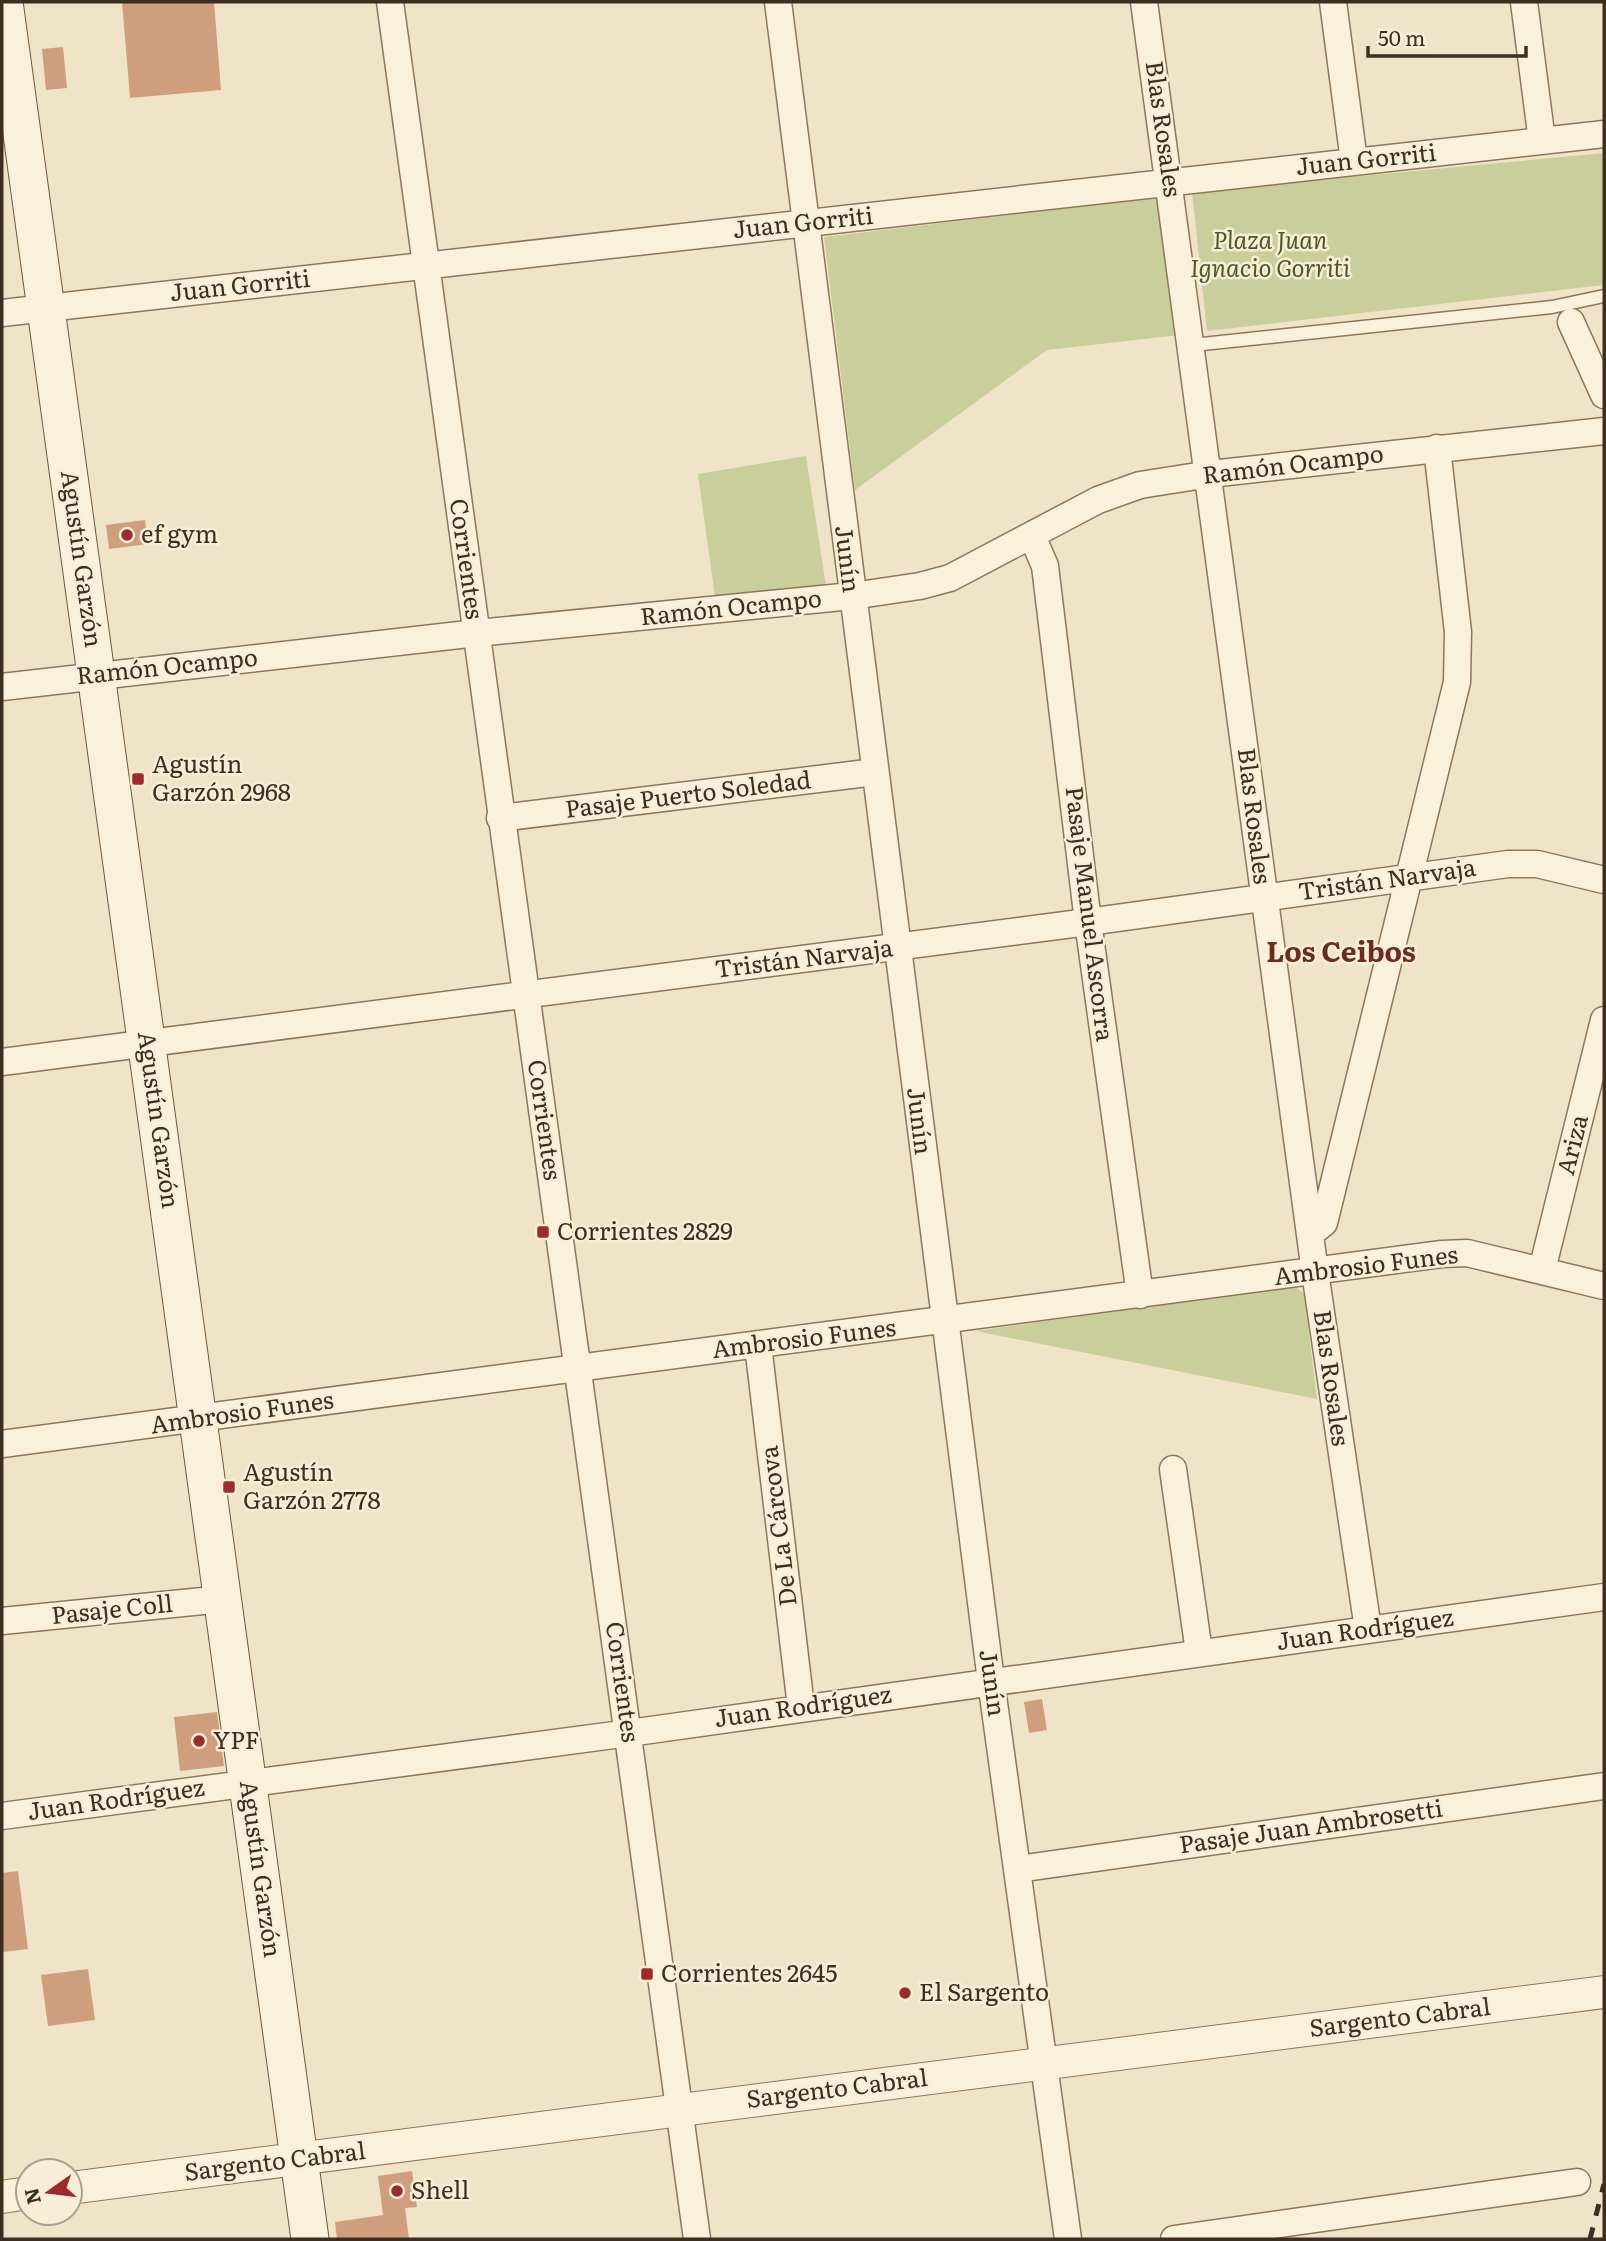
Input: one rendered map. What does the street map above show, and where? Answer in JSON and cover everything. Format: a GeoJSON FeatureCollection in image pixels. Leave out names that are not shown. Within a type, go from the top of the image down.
{"type":"FeatureCollection","features":[{"type":"Feature","properties":{"kind":"main road","name":"Agustín Garzón"},"geometry":{"type":"LineString","coordinates":[[4,2],[310,2239]]}},
{"type":"Feature","properties":{"kind":"street","name":"Corrientes"},"geometry":{"type":"LineString","coordinates":[[390,2],[697,2239]]}},
{"type":"Feature","properties":{"kind":"street","name":"Junín"},"geometry":{"type":"LineString","coordinates":[[778,2],[991,1681],[1068,2239]]}},
{"type":"Feature","properties":{"kind":"street","name":"Blas Rosales"},"geometry":{"type":"LineString","coordinates":[[1144,2],[1193,345],[1315,1272],[1368,1629]]}},
{"type":"Feature","properties":{"kind":"street"},"geometry":{"type":"LineString","coordinates":[[1333,2],[1354,161]]}},
{"type":"Feature","properties":{"kind":"street"},"geometry":{"type":"LineString","coordinates":[[1524,2],[1542,141]]}},
{"type":"Feature","properties":{"kind":"street","name":"Juan Gorriti"},"geometry":{"type":"LineString","coordinates":[[2,313],[1604,134]]}},
{"type":"Feature","properties":{"kind":"street"},"geometry":{"type":"LineString","coordinates":[[1571,322],[1604,395]]}},
{"type":"Feature","properties":{"kind":"street","name":"Ramón Ocampo"},"geometry":{"type":"LineString","coordinates":[[2,687],[477,633],[852,596],[938,582],[1121,490],[1210,474],[1604,431]]}},
{"type":"Feature","properties":{"kind":"street"},"geometry":{"type":"LineString","coordinates":[[1311,1233],[1324,1223],[1457,682],[1459,658],[1437,448]]}},
{"type":"Feature","properties":{"kind":"street","name":"Pasaje Manuel Ascorra"},"geometry":{"type":"LineString","coordinates":[[1032,536],[1045,566],[1088,922],[1140,1295]]}},
{"type":"Feature","properties":{"kind":"street","name":"Pasaje Puerto Soledad"},"geometry":{"type":"LineString","coordinates":[[500,818],[875,772]]}},
{"type":"Feature","properties":{"kind":"street","name":"Tristán Narvaja"},"geometry":{"type":"LineString","coordinates":[[2,1062],[1088,922],[1508,864],[1537,864],[1604,880]]}},
{"type":"Feature","properties":{"kind":"street","name":"Ariza"},"geometry":{"type":"LineString","coordinates":[[1542,1270],[1604,1020]]}},
{"type":"Feature","properties":{"kind":"street","name":"Ambrosio Funes"},"geometry":{"type":"LineString","coordinates":[[2,1444],[1466,1253],[1604,1286]]}},
{"type":"Feature","properties":{"kind":"street","name":"De La Cárcova"},"geometry":{"type":"LineString","coordinates":[[758,1345],[801,1707]]}},
{"type":"Feature","properties":{"kind":"street"},"geometry":{"type":"LineString","coordinates":[[1173,1469],[1199,1652]]}},
{"type":"Feature","properties":{"kind":"street","name":"Juan Rodríguez"},"geometry":{"type":"LineString","coordinates":[[2,1816],[629,1733],[1604,1597]]}},
{"type":"Feature","properties":{"kind":"street","name":"Pasaje Coll"},"geometry":{"type":"LineString","coordinates":[[2,1621],[223,1599]]}},
{"type":"Feature","properties":{"kind":"street","name":"Pasaje Juan Ambrosetti"},"geometry":{"type":"LineString","coordinates":[[1018,1869],[1604,1786]]}},
{"type":"Feature","properties":{"kind":"street","name":"Sargento Cabral"},"geometry":{"type":"LineString","coordinates":[[84,2186],[1604,1992]]}},
{"type":"Feature","properties":{"kind":"street"},"geometry":{"type":"LineString","coordinates":[[1174,2239],[1577,2182]]}},
{"type":"Feature","properties":{"kind":"lane"},"geometry":{"type":"LineString","coordinates":[[1193,345],[1552,307],[1604,296]]}},
{"type":"Feature","properties":{"kind":"green space","name":"Plaza Juan Ignacio Gorriti"},"geometry":{"type":"Polygon","coordinates":[[[1604,153],[1604,285],[1207,331],[1192,192],[1604,153]]]}},
{"type":"Feature","properties":{"kind":"green space"},"geometry":{"type":"Polygon","coordinates":[[[1162,197],[1180,335],[1047,350],[855,490],[824,237],[1162,197]]]}},
{"type":"Feature","properties":{"kind":"green space"},"geometry":{"type":"Polygon","coordinates":[[[806,456],[826,586],[715,597],[698,474],[806,456]]]}},
{"type":"Feature","properties":{"kind":"green space"},"geometry":{"type":"Polygon","coordinates":[[[1295,1286],[1304,1294],[1317,1399],[976,1331],[1295,1286]]]}},
{"type":"Feature","properties":{"kind":"building"},"geometry":{"type":"Polygon","coordinates":[[[122,2],[214,2],[221,90],[130,98],[122,2]]]}},
{"type":"Feature","properties":{"kind":"building"},"geometry":{"type":"Polygon","coordinates":[[[63,47],[67,88],[46,90],[42,49],[63,47]]]}},
{"type":"Feature","properties":{"kind":"building","name":"ef gym"},"geometry":{"type":"Polygon","coordinates":[[[145,520],[148,544],[109,549],[106,525],[145,520]]]}},
{"type":"Feature","properties":{"kind":"building"},"geometry":{"type":"Polygon","coordinates":[[[1042,1699],[1047,1730],[1029,1733],[1024,1702],[1042,1699]]]}},
{"type":"Feature","properties":{"kind":"building","name":"YPF"},"geometry":{"type":"Polygon","coordinates":[[[217,1712],[224,1766],[180,1771],[174,1717],[217,1712]]]}},
{"type":"Feature","properties":{"kind":"building"},"geometry":{"type":"Polygon","coordinates":[[[18,1871],[28,1949],[3,1952],[2,1873],[18,1871]]]}},
{"type":"Feature","properties":{"kind":"building"},"geometry":{"type":"Polygon","coordinates":[[[88,1969],[95,2020],[48,2026],[41,1975],[88,1969]]]}},
{"type":"Feature","properties":{"kind":"building","name":"Shell"},"geometry":{"type":"Polygon","coordinates":[[[412,2171],[417,2207],[405,2208],[409,2239],[337,2239],[335,2222],[383,2215],[378,2176],[412,2171]]]}},
{"type":"Feature","properties":{"kind":"railway"},"geometry":{"type":"LineString","coordinates":[[1590,2239],[1604,2184]]}},
{"type":"Feature","properties":{"kind":"place","name":"ef gym"},"geometry":{"type":"Point","coordinates":[127,535]}},
{"type":"Feature","properties":{"kind":"place","name":"Agustín Garzón 2968"},"geometry":{"type":"Point","coordinates":[138,779]}},
{"type":"Feature","properties":{"kind":"place","name":"Corrientes 2829"},"geometry":{"type":"Point","coordinates":[543,1232]}},
{"type":"Feature","properties":{"kind":"place","name":"Agustín Garzón 2778"},"geometry":{"type":"Point","coordinates":[229,1487]}},
{"type":"Feature","properties":{"kind":"place","name":"YPF"},"geometry":{"type":"Point","coordinates":[199,1741]}},
{"type":"Feature","properties":{"kind":"place","name":"Corrientes 2645"},"geometry":{"type":"Point","coordinates":[647,1974]}},
{"type":"Feature","properties":{"kind":"place","name":"El Sargento"},"geometry":{"type":"Point","coordinates":[905,1993]}},
{"type":"Feature","properties":{"kind":"place","name":"Shell"},"geometry":{"type":"Point","coordinates":[397,2191]}},
{"type":"Feature","properties":{"kind":"district","name":"Los Ceibos"},"geometry":{"type":"Point","coordinates":[1341,952]}}]}
